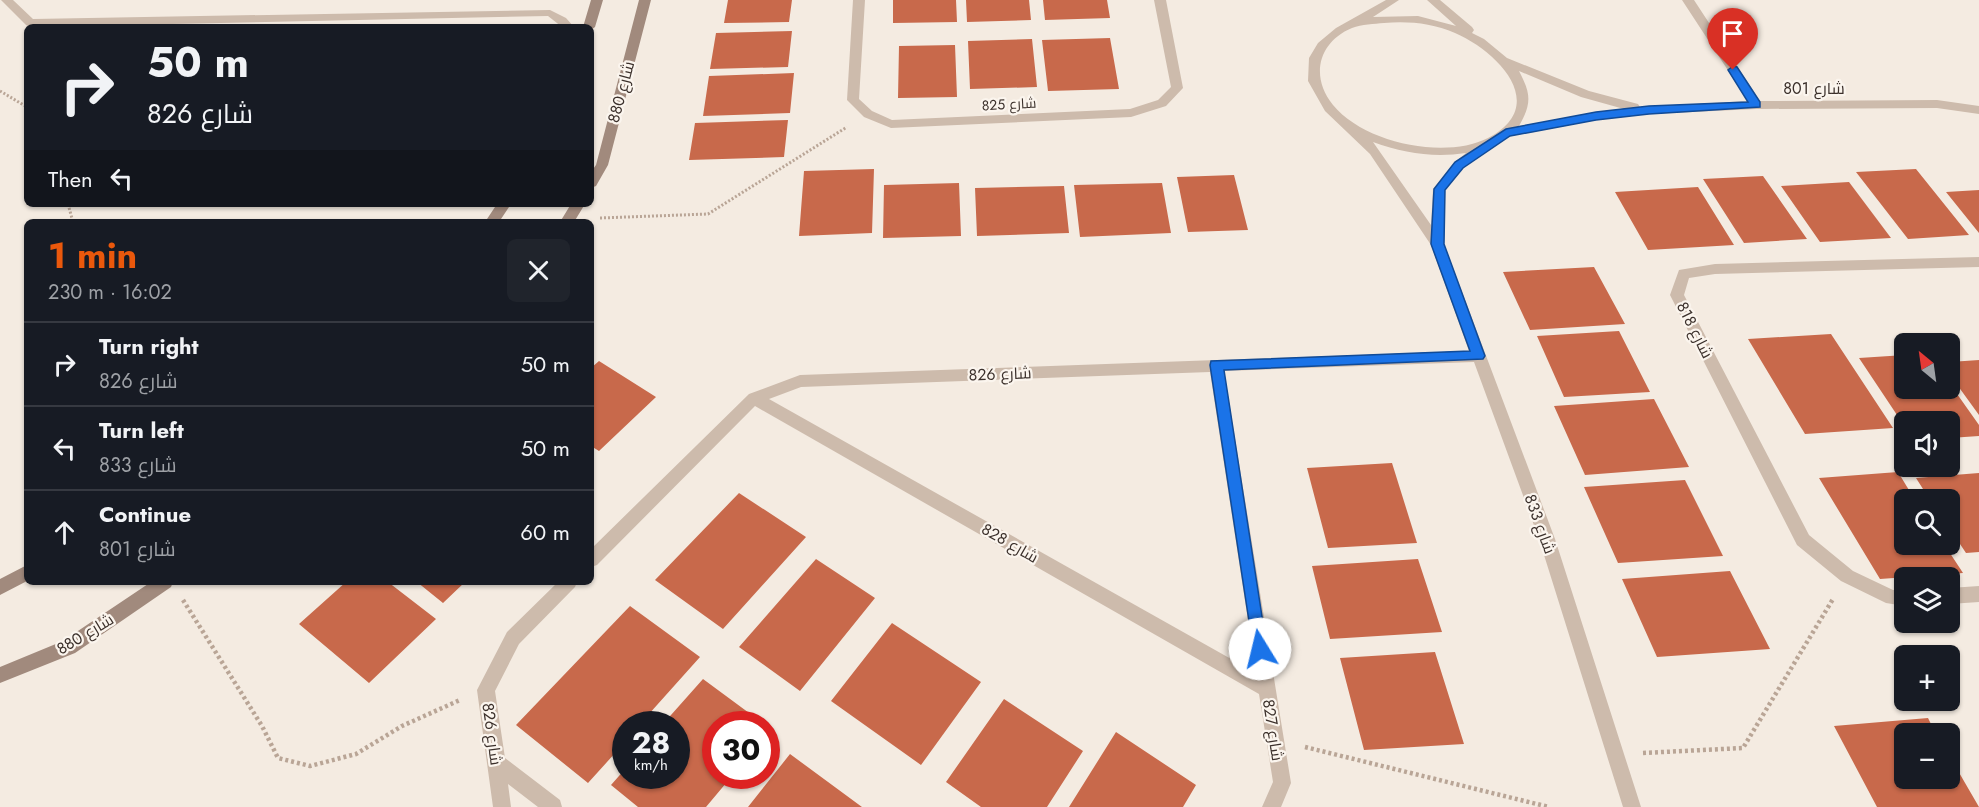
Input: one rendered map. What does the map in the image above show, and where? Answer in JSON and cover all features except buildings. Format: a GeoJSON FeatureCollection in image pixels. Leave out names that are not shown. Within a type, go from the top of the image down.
{"type":"FeatureCollection","features":[{"type":"Feature","properties":{"kind":"street"},"geometry":{"type":"LineString","coordinates":[[7,0],[30,23],[550,13],[565,24]]}},
{"type":"Feature","properties":{"kind":"street"},"geometry":{"type":"LineString","coordinates":[[590,24],[597,0]]}},
{"type":"Feature","properties":{"kind":"street","name":"شارع 880"},"geometry":{"type":"LineString","coordinates":[[594,178],[602,165],[645,0]]}},
{"type":"Feature","properties":{"kind":"street"},"geometry":{"type":"LineString","coordinates":[[859,0],[853,100],[868,114]]}},
{"type":"Feature","properties":{"kind":"street","name":"شارع 825"},"geometry":{"type":"LineString","coordinates":[[868,114],[891,124],[1131,113],[1150,108],[1162,103],[1177,88],[1160,0]]}},
{"type":"Feature","properties":{"kind":"street"},"geometry":{"type":"LineString","coordinates":[[1393,0],[1324,42],[1316,54],[1312,67],[1313,80],[1329,109],[1344,121],[1377,140],[1416,150],[1456,151],[1490,142],[1506,133],[1517,120],[1523,106],[1522,91],[1517,76],[1506,61],[1433,0]]}},
{"type":"Feature","properties":{"kind":"street"},"geometry":{"type":"LineString","coordinates":[[1688,0],[1756,105]]}},
{"type":"Feature","properties":{"kind":"street"},"geometry":{"type":"LineString","coordinates":[[1350,26],[1370,20],[1416,19],[1440,24],[1484,43]]}},
{"type":"Feature","properties":{"kind":"street","name":"شارع 801"},"geometry":{"type":"LineString","coordinates":[[1506,61],[1556,83],[1609,102],[1649,110]]}},
{"type":"Feature","properties":{"kind":"street","name":"شارع 801"},"geometry":{"type":"LineString","coordinates":[[1506,133],[1596,116],[1649,110],[1756,105],[1937,104],[1979,110]]}},
{"type":"Feature","properties":{"kind":"street","name":"شارع 833"},"geometry":{"type":"LineString","coordinates":[[1344,121],[1374,151],[1437,244],[1547,539],[1632,807]]}},
{"type":"Feature","properties":{"kind":"street","name":"شارع 833"},"geometry":{"type":"LineString","coordinates":[[1437,244],[1439,189],[1459,165],[1490,142]]}},
{"type":"Feature","properties":{"kind":"street","name":"شارع 818"},"geometry":{"type":"LineString","coordinates":[[1894,598],[1847,576],[1803,540],[1677,295],[1684,274],[1715,269],[1979,262]]}},
{"type":"Feature","properties":{"kind":"street","name":"شارع 826"},"geometry":{"type":"LineString","coordinates":[[594,557],[754,398],[800,381],[1479,356]]}},
{"type":"Feature","properties":{"kind":"street","name":"شارع 827"},"geometry":{"type":"LineString","coordinates":[[1216,365],[1282,783],[1271,807]]}},
{"type":"Feature","properties":{"kind":"street","name":"شارع 828"},"geometry":{"type":"LineString","coordinates":[[754,398],[1266,688]]}},
{"type":"Feature","properties":{"kind":"street"},"geometry":{"type":"LineString","coordinates":[[0,587],[24,575]]}},
{"type":"Feature","properties":{"kind":"street","name":"شارع 826"},"geometry":{"type":"LineString","coordinates":[[502,807],[486,690],[513,638],[566,585]]}},
{"type":"Feature","properties":{"kind":"street","name":"شارع 880"},"geometry":{"type":"LineString","coordinates":[[0,675],[69,646],[171,587]]}},
{"type":"Feature","properties":{"kind":"street"},"geometry":{"type":"LineString","coordinates":[[1960,595],[1979,594]]}},
{"type":"Feature","properties":{"kind":"street"},"geometry":{"type":"LineString","coordinates":[[496,763],[553,807]]}},
{"type":"Feature","properties":{"kind":"path"},"geometry":{"type":"LineString","coordinates":[[0,91],[24,105]]}},
{"type":"Feature","properties":{"kind":"path"},"geometry":{"type":"LineString","coordinates":[[594,220],[708,214],[868,114]]}},
{"type":"Feature","properties":{"kind":"path"},"geometry":{"type":"LineString","coordinates":[[1615,754],[1743,748],[1847,576]]}},
{"type":"Feature","properties":{"kind":"path"},"geometry":{"type":"LineString","coordinates":[[171,587],[262,726],[278,758],[310,766],[356,754],[402,726],[486,690]]}},
{"type":"Feature","properties":{"kind":"path"},"geometry":{"type":"LineString","coordinates":[[1275,739],[1549,807]]}},
{"type":"Feature","properties":{"kind":"route"},"geometry":{"type":"LineString","coordinates":[[1260,649],[1216,365],[1479,356],[1437,244],[1439,189],[1459,165],[1506,133],[1596,116],[1649,110],[1756,105],[1733,70]]}}]}
